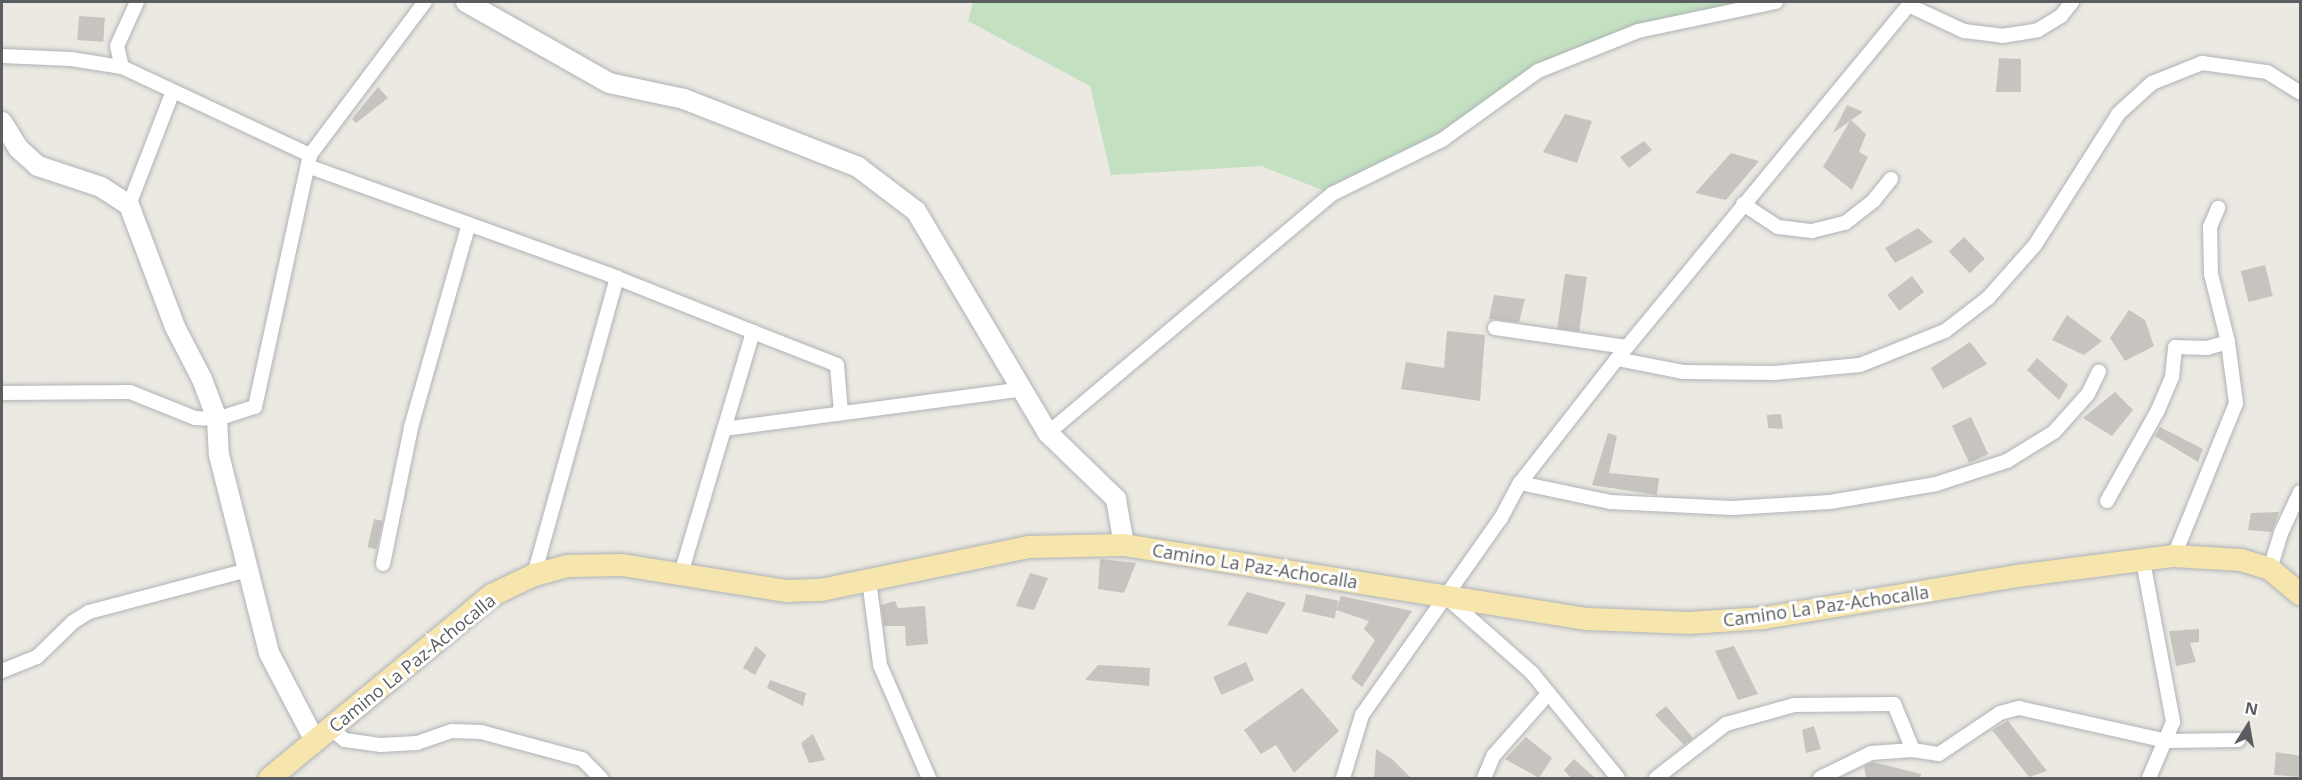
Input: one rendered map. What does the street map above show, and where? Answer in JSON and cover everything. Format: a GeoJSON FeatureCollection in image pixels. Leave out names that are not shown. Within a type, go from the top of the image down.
{"type":"FeatureCollection","features":[{"type":"Feature","properties":{"kind":"main road"},"geometry":{"type":"LineString","coordinates":[[466,2],[609,83],[684,99],[858,167],[916,211],[1048,433],[1116,499],[1124,545]]}},
{"type":"Feature","properties":{"kind":"main road"},"geometry":{"type":"LineString","coordinates":[[2,122],[18,148],[38,166],[101,187],[129,205],[175,327],[202,379],[217,419],[219,455],[269,653],[323,735]]}},
{"type":"Feature","properties":{"kind":"main road","name":"Camino La Paz-Achocalla"},"geometry":{"type":"LineString","coordinates":[[270,778],[492,596],[534,575],[568,566],[622,564],[787,591],[821,590],[1029,547],[1124,545],[1587,619],[1689,623],[1764,618],[2017,576],[2175,556],[2241,560],[2270,569],[2301,594]]}},
{"type":"Feature","properties":{"kind":"street"},"geometry":{"type":"LineString","coordinates":[[122,67],[117,46],[137,2]]}},
{"type":"Feature","properties":{"kind":"street"},"geometry":{"type":"LineString","coordinates":[[2,393],[130,392],[195,418],[217,419],[255,407],[310,155],[426,2]]}},
{"type":"Feature","properties":{"kind":"street"},"geometry":{"type":"LineString","coordinates":[[1048,433],[1332,194],[1442,140],[1538,71],[1638,31],[1776,2]]}},
{"type":"Feature","properties":{"kind":"street"},"geometry":{"type":"LineString","coordinates":[[1342,778],[1362,715],[1501,518],[1520,483],[1617,359],[1909,3],[1964,31],[2002,36],[2038,30],[2061,16],[2072,2]]}},
{"type":"Feature","properties":{"kind":"street"},"geometry":{"type":"LineString","coordinates":[[2,56],[70,59],[122,67],[310,155]]}},
{"type":"Feature","properties":{"kind":"street"},"geometry":{"type":"LineString","coordinates":[[1617,359],[1683,372],[1774,373],[1860,365],[1945,331],[1988,298],[2036,245],[2118,114],[2152,83],[2202,63],[2267,72],[2301,93]]}},
{"type":"Feature","properties":{"kind":"street"},"geometry":{"type":"LineString","coordinates":[[129,205],[173,91]]}},
{"type":"Feature","properties":{"kind":"street"},"geometry":{"type":"LineString","coordinates":[[310,155],[308,165],[313,168],[617,277],[837,365],[841,413]]}},
{"type":"Feature","properties":{"kind":"street"},"geometry":{"type":"LineString","coordinates":[[1743,204],[1778,227],[1812,231],[1845,222],[1874,200],[1891,179]]}},
{"type":"Feature","properties":{"kind":"street"},"geometry":{"type":"LineString","coordinates":[[2175,556],[2236,403],[2228,342],[2211,274],[2210,227],[2218,208]]}},
{"type":"Feature","properties":{"kind":"street"},"geometry":{"type":"LineString","coordinates":[[383,564],[411,427],[470,224]]}},
{"type":"Feature","properties":{"kind":"street"},"geometry":{"type":"LineString","coordinates":[[534,575],[617,277]]}},
{"type":"Feature","properties":{"kind":"street"},"geometry":{"type":"LineString","coordinates":[[1495,328],[1627,347]]}},
{"type":"Feature","properties":{"kind":"street"},"geometry":{"type":"LineString","coordinates":[[681,574],[753,332]]}},
{"type":"Feature","properties":{"kind":"street"},"geometry":{"type":"LineString","coordinates":[[2107,501],[2158,410],[2172,377],[2175,347],[2207,348],[2228,342]]}},
{"type":"Feature","properties":{"kind":"street"},"geometry":{"type":"LineString","coordinates":[[1520,483],[1610,502],[1732,508],[1830,502],[1936,484],[2007,461],[2054,432],[2088,394],[2099,371]]}},
{"type":"Feature","properties":{"kind":"street"},"geometry":{"type":"LineString","coordinates":[[724,429],[1022,389]]}},
{"type":"Feature","properties":{"kind":"street"},"geometry":{"type":"LineString","coordinates":[[2270,569],[2281,533],[2301,492]]}},
{"type":"Feature","properties":{"kind":"street"},"geometry":{"type":"LineString","coordinates":[[2143,561],[2173,722],[2167,741],[2149,778]]}},
{"type":"Feature","properties":{"kind":"street"},"geometry":{"type":"LineString","coordinates":[[2,671],[37,657],[73,622],[89,612],[248,570]]}},
{"type":"Feature","properties":{"kind":"street"},"geometry":{"type":"LineString","coordinates":[[869,580],[880,665],[928,778]]}},
{"type":"Feature","properties":{"kind":"street"},"geometry":{"type":"LineString","coordinates":[[1445,597],[1532,673],[1618,778]]}},
{"type":"Feature","properties":{"kind":"street"},"geometry":{"type":"LineString","coordinates":[[1484,778],[1494,754],[1548,694]]}},
{"type":"Feature","properties":{"kind":"street"},"geometry":{"type":"LineString","coordinates":[[1656,778],[1726,724],[1794,705],[1894,704],[1913,750]]}},
{"type":"Feature","properties":{"kind":"street"},"geometry":{"type":"LineString","coordinates":[[1820,778],[1871,753],[1913,750],[1939,754],[2000,713],[2019,708],[2167,741],[2238,740]]}},
{"type":"Feature","properties":{"kind":"street"},"geometry":{"type":"LineString","coordinates":[[323,735],[380,745],[417,743],[452,731],[481,732],[582,759],[601,778]]}},
{"type":"Feature","properties":{"kind":"green space"},"geometry":{"type":"Polygon","coordinates":[[[973,2],[1776,2],[1638,31],[1538,71],[1442,140],[1332,194],[1261,166],[1111,175],[1090,86],[968,21],[973,2]]]}},
{"type":"Feature","properties":{"kind":"building"},"geometry":{"type":"Polygon","coordinates":[[[79,16],[105,18],[103,42],[77,40],[79,16]]]}},
{"type":"Feature","properties":{"kind":"building"},"geometry":{"type":"Polygon","coordinates":[[[1999,58],[2021,59],[2021,92],[1996,92],[1999,58]]]}},
{"type":"Feature","properties":{"kind":"building"},"geometry":{"type":"Polygon","coordinates":[[[378,87],[388,98],[356,123],[352,119],[378,87]]]}},
{"type":"Feature","properties":{"kind":"building"},"geometry":{"type":"Polygon","coordinates":[[[1847,105],[1863,112],[1851,120],[1866,134],[1859,152],[1868,157],[1852,190],[1823,167],[1850,121],[1833,133],[1847,105]]]}},
{"type":"Feature","properties":{"kind":"building"},"geometry":{"type":"Polygon","coordinates":[[[1565,114],[1592,121],[1577,163],[1543,152],[1565,114]]]}},
{"type":"Feature","properties":{"kind":"building"},"geometry":{"type":"Polygon","coordinates":[[[1644,141],[1652,150],[1629,168],[1620,157],[1644,141]]]}},
{"type":"Feature","properties":{"kind":"building"},"geometry":{"type":"Polygon","coordinates":[[[1731,153],[1759,161],[1726,200],[1695,193],[1731,153]]]}},
{"type":"Feature","properties":{"kind":"building"},"geometry":{"type":"Polygon","coordinates":[[[1918,228],[1933,242],[1895,263],[1885,248],[1918,228]]]}},
{"type":"Feature","properties":{"kind":"building"},"geometry":{"type":"Polygon","coordinates":[[[1964,237],[1985,259],[1970,273],[1949,252],[1964,237]]]}},
{"type":"Feature","properties":{"kind":"building"},"geometry":{"type":"Polygon","coordinates":[[[2265,265],[2273,296],[2248,302],[2241,271],[2265,265]]]}},
{"type":"Feature","properties":{"kind":"building"},"geometry":{"type":"Polygon","coordinates":[[[1565,274],[1587,277],[1579,332],[1557,328],[1565,274]]]}},
{"type":"Feature","properties":{"kind":"building"},"geometry":{"type":"Polygon","coordinates":[[[1912,276],[1924,292],[1899,311],[1887,295],[1912,276]]]}},
{"type":"Feature","properties":{"kind":"building"},"geometry":{"type":"Polygon","coordinates":[[[1494,295],[1525,299],[1519,322],[1489,319],[1494,295]]]}},
{"type":"Feature","properties":{"kind":"building"},"geometry":{"type":"Polygon","coordinates":[[[2129,310],[2145,320],[2154,346],[2125,361],[2110,338],[2129,310]]]}},
{"type":"Feature","properties":{"kind":"building"},"geometry":{"type":"Polygon","coordinates":[[[2067,315],[2102,341],[2084,355],[2052,340],[2067,315]]]}},
{"type":"Feature","properties":{"kind":"building"},"geometry":{"type":"Polygon","coordinates":[[[1447,331],[1485,335],[1480,401],[1401,389],[1406,362],[1444,368],[1447,331]]]}},
{"type":"Feature","properties":{"kind":"building"},"geometry":{"type":"Polygon","coordinates":[[[1970,342],[1987,364],[1943,389],[1931,368],[1970,342]]]}},
{"type":"Feature","properties":{"kind":"building"},"geometry":{"type":"Polygon","coordinates":[[[2037,358],[2068,385],[2059,400],[2027,370],[2037,358]]]}},
{"type":"Feature","properties":{"kind":"building"},"geometry":{"type":"Polygon","coordinates":[[[2115,392],[2133,410],[2112,436],[2083,418],[2115,392]]]}},
{"type":"Feature","properties":{"kind":"building"},"geometry":{"type":"Polygon","coordinates":[[[1781,414],[1783,429],[1768,428],[1767,415],[1781,414]]]}},
{"type":"Feature","properties":{"kind":"building"},"geometry":{"type":"Polygon","coordinates":[[[1971,417],[1988,454],[1969,463],[1952,426],[1971,417]]]}},
{"type":"Feature","properties":{"kind":"building"},"geometry":{"type":"Polygon","coordinates":[[[2160,427],[2203,449],[2198,462],[2155,436],[2160,427]]]}},
{"type":"Feature","properties":{"kind":"building"},"geometry":{"type":"Polygon","coordinates":[[[1608,433],[1617,436],[1609,473],[1659,478],[1657,495],[1592,485],[1608,433]]]}},
{"type":"Feature","properties":{"kind":"building"},"geometry":{"type":"Polygon","coordinates":[[[2279,512],[2272,532],[2248,530],[2251,513],[2279,512]]]}},
{"type":"Feature","properties":{"kind":"building"},"geometry":{"type":"Polygon","coordinates":[[[374,519],[383,521],[376,549],[367,547],[374,519]]]}},
{"type":"Feature","properties":{"kind":"building"},"geometry":{"type":"Polygon","coordinates":[[[1100,559],[1136,563],[1124,593],[1098,589],[1100,559]]]}},
{"type":"Feature","properties":{"kind":"building"},"geometry":{"type":"Polygon","coordinates":[[[1030,573],[1048,578],[1034,610],[1016,606],[1030,573]]]}},
{"type":"Feature","properties":{"kind":"building"},"geometry":{"type":"Polygon","coordinates":[[[1247,592],[1286,603],[1267,634],[1227,625],[1247,592]]]}},
{"type":"Feature","properties":{"kind":"building"},"geometry":{"type":"Polygon","coordinates":[[[1306,594],[1338,601],[1335,618],[1302,612],[1306,594]]]}},
{"type":"Feature","properties":{"kind":"building"},"geometry":{"type":"Polygon","coordinates":[[[1341,596],[1412,611],[1362,687],[1351,678],[1375,640],[1364,629],[1369,621],[1336,610],[1341,596]]]}},
{"type":"Feature","properties":{"kind":"building"},"geometry":{"type":"Polygon","coordinates":[[[895,601],[898,608],[925,606],[928,644],[906,646],[905,626],[884,626],[881,605],[895,601]]]}},
{"type":"Feature","properties":{"kind":"building"},"geometry":{"type":"Polygon","coordinates":[[[2199,629],[2199,642],[2190,643],[2196,662],[2176,666],[2169,631],[2199,629]]]}},
{"type":"Feature","properties":{"kind":"building"},"geometry":{"type":"Polygon","coordinates":[[[756,646],[766,655],[755,675],[743,668],[756,646]]]}},
{"type":"Feature","properties":{"kind":"building"},"geometry":{"type":"Polygon","coordinates":[[[1734,646],[1758,694],[1738,700],[1715,651],[1734,646]]]}},
{"type":"Feature","properties":{"kind":"building"},"geometry":{"type":"Polygon","coordinates":[[[1246,662],[1254,680],[1221,695],[1213,677],[1246,662]]]}},
{"type":"Feature","properties":{"kind":"building"},"geometry":{"type":"Polygon","coordinates":[[[1098,665],[1150,668],[1149,686],[1085,680],[1098,665]]]}},
{"type":"Feature","properties":{"kind":"building"},"geometry":{"type":"Polygon","coordinates":[[[770,680],[806,693],[803,706],[767,688],[770,680]]]}},
{"type":"Feature","properties":{"kind":"building"},"geometry":{"type":"Polygon","coordinates":[[[1302,688],[1339,731],[1294,773],[1276,745],[1261,754],[1244,730],[1302,688]]]}},
{"type":"Feature","properties":{"kind":"building"},"geometry":{"type":"Polygon","coordinates":[[[1666,706],[1693,738],[1684,745],[1655,715],[1666,706]]]}},
{"type":"Feature","properties":{"kind":"building"},"geometry":{"type":"Polygon","coordinates":[[[2008,721],[2047,771],[2029,777],[1992,730],[2008,721]]]}},
{"type":"Feature","properties":{"kind":"building"},"geometry":{"type":"Polygon","coordinates":[[[1814,726],[1821,749],[1806,753],[1802,730],[1814,726]]]}},
{"type":"Feature","properties":{"kind":"building"},"geometry":{"type":"Polygon","coordinates":[[[813,734],[825,760],[809,763],[801,743],[813,734]]]}},
{"type":"Feature","properties":{"kind":"building"},"geometry":{"type":"Polygon","coordinates":[[[1526,737],[1552,758],[1539,778],[1505,759],[1526,737]]]}},
{"type":"Feature","properties":{"kind":"building"},"geometry":{"type":"Polygon","coordinates":[[[1376,749],[1392,759],[1411,778],[1374,778],[1376,749]]]}},
{"type":"Feature","properties":{"kind":"building"},"geometry":{"type":"Polygon","coordinates":[[[2276,752],[2301,756],[2301,777],[2274,775],[2276,752]]]}},
{"type":"Feature","properties":{"kind":"building"},"geometry":{"type":"Polygon","coordinates":[[[1574,759],[1595,778],[1571,778],[1564,770],[1574,759]]]}},
{"type":"Feature","properties":{"kind":"building"},"geometry":{"type":"Polygon","coordinates":[[[1873,762],[1921,774],[1920,778],[1866,777],[1864,766],[1873,762]]]}}]}
